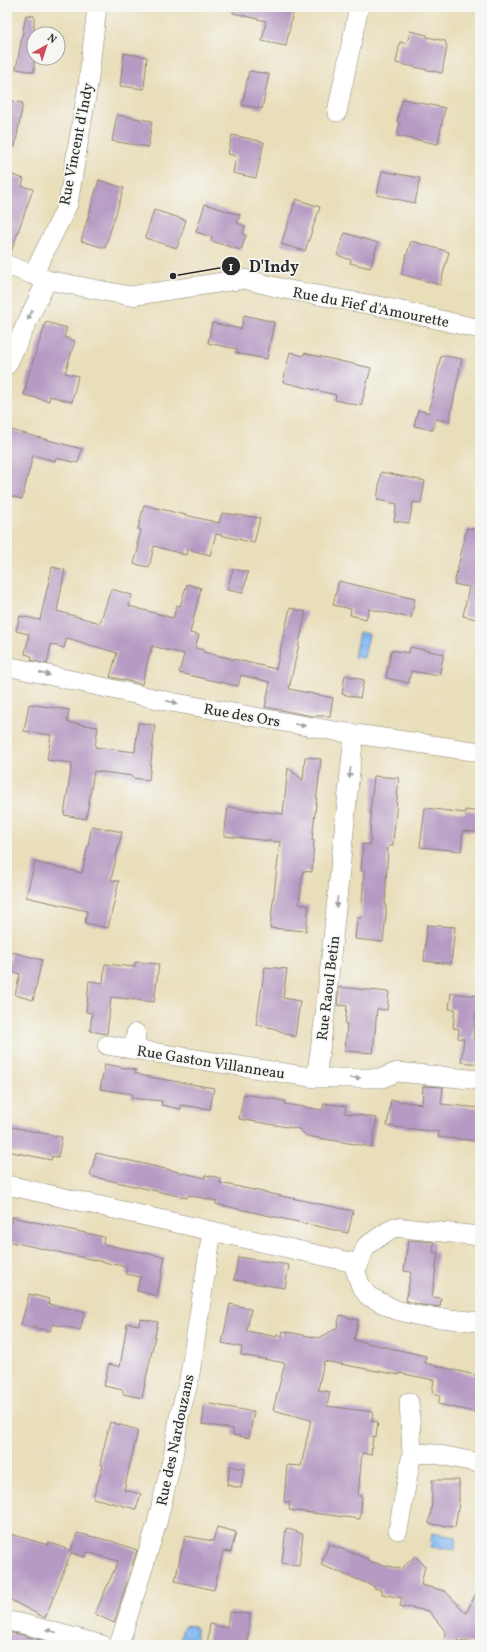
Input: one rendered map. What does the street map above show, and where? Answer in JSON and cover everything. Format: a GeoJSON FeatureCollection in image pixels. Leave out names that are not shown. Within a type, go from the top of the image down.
{"type":"FeatureCollection","features":[{"type":"Feature","properties":{"kind":"street","name":"Rue Vincent d'Indy"},"geometry":{"type":"LineString","coordinates":[[40,277],[68,204],[88,85],[97,7]]}},
{"type":"Feature","properties":{"kind":"street"},"geometry":{"type":"LineString","coordinates":[[337,112],[360,7]]}},
{"type":"Feature","properties":{"kind":"street","name":"Rue du Fief d'Amourette"},"geometry":{"type":"LineString","coordinates":[[7,265],[40,277],[130,296],[244,279],[284,289],[384,307],[480,329]]}},
{"type":"Feature","properties":{"kind":"street"},"geometry":{"type":"LineString","coordinates":[[7,365],[40,277]]}},
{"type":"Feature","properties":{"kind":"street","name":"Rue des Ors"},"geometry":{"type":"LineString","coordinates":[[7,666],[171,702],[354,734],[480,752]]}},
{"type":"Feature","properties":{"kind":"street","name":"Rue Raoul Betin"},"geometry":{"type":"LineString","coordinates":[[316,1078],[325,1015],[354,734]]}},
{"type":"Feature","properties":{"kind":"street","name":"Rue Gaston Villanneau"},"geometry":{"type":"LineString","coordinates":[[107,1045],[135,1042],[316,1078]]}},
{"type":"Feature","properties":{"kind":"street"},"geometry":{"type":"LineString","coordinates":[[316,1078],[382,1078],[397,1072],[480,1080]]}},
{"type":"Feature","properties":{"kind":"street"},"geometry":{"type":"LineString","coordinates":[[7,1185],[359,1264],[366,1246],[394,1227],[480,1236]]}},
{"type":"Feature","properties":{"kind":"street","name":"Rue des Nardouzans"},"geometry":{"type":"LineString","coordinates":[[119,1645],[157,1523],[173,1456],[179,1417],[189,1380],[212,1231]]}},
{"type":"Feature","properties":{"kind":"street"},"geometry":{"type":"LineString","coordinates":[[353,1263],[360,1284],[368,1296],[396,1310],[420,1316],[480,1322]]}},
{"type":"Feature","properties":{"kind":"street"},"geometry":{"type":"LineString","coordinates":[[398,1530],[412,1453],[409,1402]]}},
{"type":"Feature","properties":{"kind":"street"},"geometry":{"type":"LineString","coordinates":[[412,1453],[435,1454],[480,1463]]}},
{"type":"Feature","properties":{"kind":"street"},"geometry":{"type":"LineString","coordinates":[[7,1621],[20,1623],[102,1645]]}},
{"type":"Feature","properties":{"kind":"water"},"geometry":{"type":"Polygon","coordinates":[[[359,632],[369,634],[364,658],[354,657],[359,632]]]}},
{"type":"Feature","properties":{"kind":"water"},"geometry":{"type":"Polygon","coordinates":[[[432,1533],[456,1537],[455,1550],[430,1547],[432,1533]]]}},
{"type":"Feature","properties":{"kind":"water"},"geometry":{"type":"Polygon","coordinates":[[[186,1625],[194,1626],[194,1628],[197,1629],[195,1645],[179,1645],[183,1627],[186,1625]]]}},
{"type":"Feature","properties":{"kind":"building"},"geometry":{"type":"Polygon","coordinates":[[[234,7],[294,7],[286,46],[262,41],[266,21],[233,13],[234,7]]]}},
{"type":"Feature","properties":{"kind":"building"},"geometry":{"type":"Polygon","coordinates":[[[26,15],[34,16],[34,26],[26,26],[26,66],[34,66],[34,72],[16,69],[26,15]]]}},
{"type":"Feature","properties":{"kind":"building"},"geometry":{"type":"Polygon","coordinates":[[[410,31],[445,41],[447,47],[442,73],[396,63],[400,42],[407,44],[410,31]]]}},
{"type":"Feature","properties":{"kind":"building"},"geometry":{"type":"Polygon","coordinates":[[[124,53],[147,57],[144,89],[120,86],[124,53]]]}},
{"type":"Feature","properties":{"kind":"building"},"geometry":{"type":"Polygon","coordinates":[[[249,71],[269,74],[262,109],[242,105],[249,71]]]}},
{"type":"Feature","properties":{"kind":"building"},"geometry":{"type":"Polygon","coordinates":[[[402,99],[445,108],[438,144],[397,136],[400,123],[397,122],[402,99]]]}},
{"type":"Feature","properties":{"kind":"building"},"geometry":{"type":"Polygon","coordinates":[[[7,100],[23,103],[15,147],[7,146],[7,100]]]}},
{"type":"Feature","properties":{"kind":"building"},"geometry":{"type":"Polygon","coordinates":[[[117,115],[152,121],[148,147],[112,141],[117,115]]]}},
{"type":"Feature","properties":{"kind":"building"},"geometry":{"type":"Polygon","coordinates":[[[232,135],[264,142],[256,178],[233,173],[236,156],[228,154],[232,135]]]}},
{"type":"Feature","properties":{"kind":"building"},"geometry":{"type":"Polygon","coordinates":[[[382,171],[420,178],[415,203],[377,195],[382,171]]]}},
{"type":"Feature","properties":{"kind":"building"},"geometry":{"type":"Polygon","coordinates":[[[7,173],[24,179],[22,186],[33,189],[10,255],[7,254],[7,173]]]}},
{"type":"Feature","properties":{"kind":"building"},"geometry":{"type":"Polygon","coordinates":[[[99,180],[124,188],[105,248],[81,241],[99,180]]]}},
{"type":"Feature","properties":{"kind":"building"},"geometry":{"type":"Polygon","coordinates":[[[296,199],[320,207],[305,251],[281,244],[296,199]]]}},
{"type":"Feature","properties":{"kind":"building"},"geometry":{"type":"Polygon","coordinates":[[[205,204],[240,215],[237,223],[245,226],[243,234],[246,235],[241,250],[211,241],[212,237],[196,232],[205,204]]]}},
{"type":"Feature","properties":{"kind":"building"},"geometry":{"type":"Polygon","coordinates":[[[154,210],[186,220],[177,248],[145,238],[154,210]]]}},
{"type":"Feature","properties":{"kind":"building"},"geometry":{"type":"Polygon","coordinates":[[[345,233],[378,243],[370,268],[350,263],[351,260],[337,255],[345,233]]]}},
{"type":"Feature","properties":{"kind":"building"},"geometry":{"type":"Polygon","coordinates":[[[411,241],[449,252],[440,285],[401,274],[411,241]]]}},
{"type":"Feature","properties":{"kind":"building"},"geometry":{"type":"Polygon","coordinates":[[[244,315],[274,322],[267,359],[236,353],[237,349],[208,343],[212,323],[241,329],[244,315]]]}},
{"type":"Feature","properties":{"kind":"building"},"geometry":{"type":"Polygon","coordinates":[[[46,322],[67,328],[64,337],[75,341],[65,373],[78,376],[72,402],[50,396],[49,401],[24,395],[29,373],[46,322]]]}},
{"type":"Feature","properties":{"kind":"building"},"geometry":{"type":"Polygon","coordinates":[[[290,352],[303,356],[304,353],[371,368],[361,406],[335,400],[336,395],[283,382],[290,352]]]}},
{"type":"Feature","properties":{"kind":"building"},"geometry":{"type":"Polygon","coordinates":[[[441,355],[462,359],[449,422],[436,419],[433,430],[414,426],[418,410],[429,413],[441,355]]]}},
{"type":"Feature","properties":{"kind":"building"},"geometry":{"type":"Polygon","coordinates":[[[7,429],[82,449],[78,463],[56,458],[55,461],[33,455],[22,499],[7,495],[7,429]]]}},
{"type":"Feature","properties":{"kind":"building"},"geometry":{"type":"Polygon","coordinates":[[[381,472],[425,481],[421,503],[413,502],[409,523],[394,521],[397,504],[377,500],[381,472]]]}},
{"type":"Feature","properties":{"kind":"building"},"geometry":{"type":"Polygon","coordinates":[[[144,505],[219,523],[222,513],[260,518],[254,543],[216,534],[210,555],[187,549],[186,555],[154,546],[149,567],[134,564],[139,546],[137,546],[141,530],[138,529],[144,505]]]}},
{"type":"Feature","properties":{"kind":"building"},"geometry":{"type":"Polygon","coordinates":[[[467,528],[480,530],[480,620],[463,616],[469,587],[454,584],[467,528]]]}},
{"type":"Feature","properties":{"kind":"building"},"geometry":{"type":"Polygon","coordinates":[[[52,567],[65,570],[57,611],[100,623],[111,589],[132,595],[129,606],[173,618],[177,605],[180,606],[187,584],[201,588],[190,633],[199,635],[195,648],[204,650],[203,652],[276,669],[290,608],[306,612],[289,689],[333,698],[330,716],[312,716],[265,707],[270,682],[241,675],[238,686],[179,673],[184,654],[152,646],[142,684],[110,677],[117,653],[67,638],[64,648],[51,644],[47,664],[31,660],[32,656],[25,654],[29,634],[16,631],[20,616],[40,620],[52,567]]]}},
{"type":"Feature","properties":{"kind":"building"},"geometry":{"type":"Polygon","coordinates":[[[233,569],[248,572],[243,593],[227,590],[233,569]]]}},
{"type":"Feature","properties":{"kind":"building"},"geometry":{"type":"Polygon","coordinates":[[[339,581],[415,599],[411,618],[369,609],[366,619],[350,615],[351,609],[333,605],[339,581]]]}},
{"type":"Feature","properties":{"kind":"building"},"geometry":{"type":"Polygon","coordinates":[[[410,647],[444,654],[439,676],[411,671],[409,683],[386,678],[391,650],[409,653],[410,647]]]}},
{"type":"Feature","properties":{"kind":"building"},"geometry":{"type":"Polygon","coordinates":[[[345,675],[364,680],[360,698],[342,694],[345,675]]]}},
{"type":"Feature","properties":{"kind":"building"},"geometry":{"type":"Polygon","coordinates":[[[29,704],[69,710],[67,722],[98,727],[95,747],[135,752],[138,723],[155,725],[149,780],[132,778],[132,776],[94,771],[86,819],[64,815],[72,763],[47,760],[51,735],[24,731],[29,704]]]}},
{"type":"Feature","properties":{"kind":"building"},"geometry":{"type":"Polygon","coordinates":[[[305,757],[321,759],[312,840],[314,840],[312,872],[303,871],[299,904],[309,906],[306,931],[270,928],[280,842],[224,836],[228,807],[283,814],[288,768],[303,780],[305,757]]]}},
{"type":"Feature","properties":{"kind":"building"},"geometry":{"type":"Polygon","coordinates":[[[374,776],[399,778],[393,846],[388,846],[385,906],[386,915],[383,942],[355,939],[357,918],[361,918],[364,871],[361,871],[363,844],[370,845],[370,813],[374,776]]]}},
{"type":"Feature","properties":{"kind":"building"},"geometry":{"type":"Polygon","coordinates":[[[425,808],[465,813],[465,810],[480,812],[480,832],[463,831],[461,851],[420,847],[425,808]]]}},
{"type":"Feature","properties":{"kind":"building"},"geometry":{"type":"Polygon","coordinates":[[[92,826],[122,832],[111,880],[119,881],[108,928],[85,923],[87,911],[26,897],[35,862],[82,873],[92,826]]]}},
{"type":"Feature","properties":{"kind":"building"},"geometry":{"type":"Polygon","coordinates":[[[427,925],[455,927],[451,964],[424,961],[427,925]]]}},
{"type":"Feature","properties":{"kind":"building"},"geometry":{"type":"Polygon","coordinates":[[[12,952],[42,960],[33,1000],[15,995],[20,974],[7,971],[12,952]]]}},
{"type":"Feature","properties":{"kind":"building"},"geometry":{"type":"Polygon","coordinates":[[[135,962],[159,964],[154,1002],[111,997],[107,1034],[90,1031],[92,1013],[86,1012],[89,981],[103,983],[105,964],[135,967],[135,962]]]}},
{"type":"Feature","properties":{"kind":"building"},"geometry":{"type":"Polygon","coordinates":[[[265,967],[287,969],[283,998],[300,1001],[295,1037],[273,1028],[256,1025],[265,967]]]}},
{"type":"Feature","properties":{"kind":"building"},"geometry":{"type":"Polygon","coordinates":[[[339,987],[389,992],[387,1010],[377,1009],[373,1053],[345,1051],[347,1006],[337,1005],[339,987]]]}},
{"type":"Feature","properties":{"kind":"building"},"geometry":{"type":"Polygon","coordinates":[[[451,993],[478,996],[473,1039],[480,1039],[480,1064],[461,1062],[464,1039],[458,1038],[459,1029],[453,1028],[455,1009],[449,1009],[451,993]]]}},
{"type":"Feature","properties":{"kind":"building"},"geometry":{"type":"Polygon","coordinates":[[[105,1064],[136,1070],[135,1073],[144,1076],[214,1088],[210,1109],[181,1105],[181,1109],[161,1105],[162,1101],[131,1098],[132,1094],[100,1089],[105,1064]]]}},
{"type":"Feature","properties":{"kind":"building"},"geometry":{"type":"Polygon","coordinates":[[[423,1086],[443,1087],[441,1104],[480,1108],[480,1141],[438,1137],[439,1132],[387,1126],[391,1100],[422,1104],[423,1086]]]}},
{"type":"Feature","properties":{"kind":"building"},"geometry":{"type":"Polygon","coordinates":[[[244,1094],[285,1101],[285,1104],[322,1110],[324,1103],[346,1106],[345,1113],[377,1118],[372,1147],[307,1136],[299,1129],[239,1119],[244,1094]]]}},
{"type":"Feature","properties":{"kind":"building"},"geometry":{"type":"Polygon","coordinates":[[[7,1126],[62,1137],[58,1157],[52,1156],[51,1160],[7,1151],[7,1126]]]}},
{"type":"Feature","properties":{"kind":"building"},"geometry":{"type":"Polygon","coordinates":[[[96,1153],[205,1178],[205,1175],[220,1178],[220,1183],[353,1211],[348,1233],[216,1204],[216,1201],[188,1195],[187,1198],[90,1176],[96,1153]]]}},
{"type":"Feature","properties":{"kind":"building"},"geometry":{"type":"Polygon","coordinates":[[[12,1217],[104,1237],[103,1244],[165,1257],[157,1296],[137,1291],[140,1277],[126,1274],[127,1267],[7,1241],[12,1217]]]}},
{"type":"Feature","properties":{"kind":"building"},"geometry":{"type":"Polygon","coordinates":[[[408,1240],[434,1242],[433,1252],[438,1253],[432,1297],[441,1298],[440,1307],[406,1301],[411,1272],[404,1271],[408,1240]]]}},
{"type":"Feature","properties":{"kind":"building"},"geometry":{"type":"Polygon","coordinates":[[[238,1257],[289,1265],[285,1288],[234,1280],[238,1257]]]}},
{"type":"Feature","properties":{"kind":"building"},"geometry":{"type":"Polygon","coordinates":[[[29,1294],[49,1299],[48,1304],[85,1312],[80,1330],[52,1324],[50,1331],[21,1325],[29,1294]]]}},
{"type":"Feature","properties":{"kind":"building"},"geometry":{"type":"Polygon","coordinates":[[[230,1304],[251,1309],[247,1331],[277,1337],[277,1335],[282,1336],[283,1331],[319,1338],[337,1328],[340,1315],[358,1320],[354,1340],[426,1356],[425,1363],[479,1376],[477,1385],[479,1386],[474,1412],[438,1404],[440,1395],[432,1393],[434,1380],[324,1361],[318,1390],[330,1392],[327,1406],[373,1412],[372,1421],[378,1422],[376,1437],[373,1436],[371,1455],[362,1453],[358,1496],[362,1496],[360,1519],[289,1510],[290,1502],[284,1502],[287,1465],[301,1466],[311,1420],[273,1410],[285,1363],[241,1355],[242,1347],[222,1343],[230,1304]]]}},
{"type":"Feature","properties":{"kind":"building"},"geometry":{"type":"Polygon","coordinates":[[[140,1319],[158,1322],[142,1398],[123,1394],[123,1390],[104,1386],[109,1364],[120,1367],[127,1323],[139,1325],[140,1319]]]}},
{"type":"Feature","properties":{"kind":"building"},"geometry":{"type":"Polygon","coordinates":[[[205,1403],[254,1412],[249,1438],[233,1435],[233,1429],[202,1424],[205,1403]]]}},
{"type":"Feature","properties":{"kind":"building"},"geometry":{"type":"Polygon","coordinates":[[[110,1422],[138,1430],[124,1490],[141,1494],[136,1509],[93,1498],[103,1465],[100,1464],[110,1422]]]}},
{"type":"Feature","properties":{"kind":"building"},"geometry":{"type":"Polygon","coordinates":[[[230,1466],[244,1469],[241,1488],[227,1485],[230,1466]]]}},
{"type":"Feature","properties":{"kind":"building"},"geometry":{"type":"Polygon","coordinates":[[[432,1480],[459,1480],[459,1502],[455,1527],[429,1524],[432,1503],[432,1480]]]}},
{"type":"Feature","properties":{"kind":"building"},"geometry":{"type":"Polygon","coordinates":[[[217,1527],[236,1532],[231,1552],[223,1551],[214,1590],[175,1581],[185,1536],[213,1541],[217,1527]]]}},
{"type":"Feature","properties":{"kind":"building"},"geometry":{"type":"Polygon","coordinates":[[[286,1528],[303,1534],[299,1566],[282,1563],[286,1528]]]}},
{"type":"Feature","properties":{"kind":"building"},"geometry":{"type":"Polygon","coordinates":[[[7,1533],[48,1545],[49,1542],[71,1551],[77,1533],[111,1541],[137,1550],[114,1623],[95,1614],[118,1561],[87,1552],[85,1557],[71,1553],[45,1618],[7,1598],[7,1533]]]}},
{"type":"Feature","properties":{"kind":"building"},"geometry":{"type":"Polygon","coordinates":[[[329,1544],[368,1559],[367,1561],[401,1569],[415,1556],[425,1566],[421,1585],[445,1591],[466,1613],[480,1586],[480,1644],[458,1641],[455,1644],[444,1642],[445,1631],[429,1611],[400,1606],[402,1598],[382,1594],[382,1590],[374,1588],[374,1586],[321,1565],[329,1544]]]}},
{"type":"Feature","properties":{"kind":"building"},"geometry":{"type":"Polygon","coordinates":[[[229,1612],[250,1614],[247,1645],[207,1645],[210,1624],[227,1628],[229,1612]]]}},
{"type":"Feature","properties":{"kind":"building"},"geometry":{"type":"Polygon","coordinates":[[[7,1632],[18,1634],[59,1645],[7,1645],[7,1632]]]}},
{"type":"Feature","properties":{"kind":"place","name":"D'Indy"},"geometry":{"type":"Point","coordinates":[173,276]}}]}
